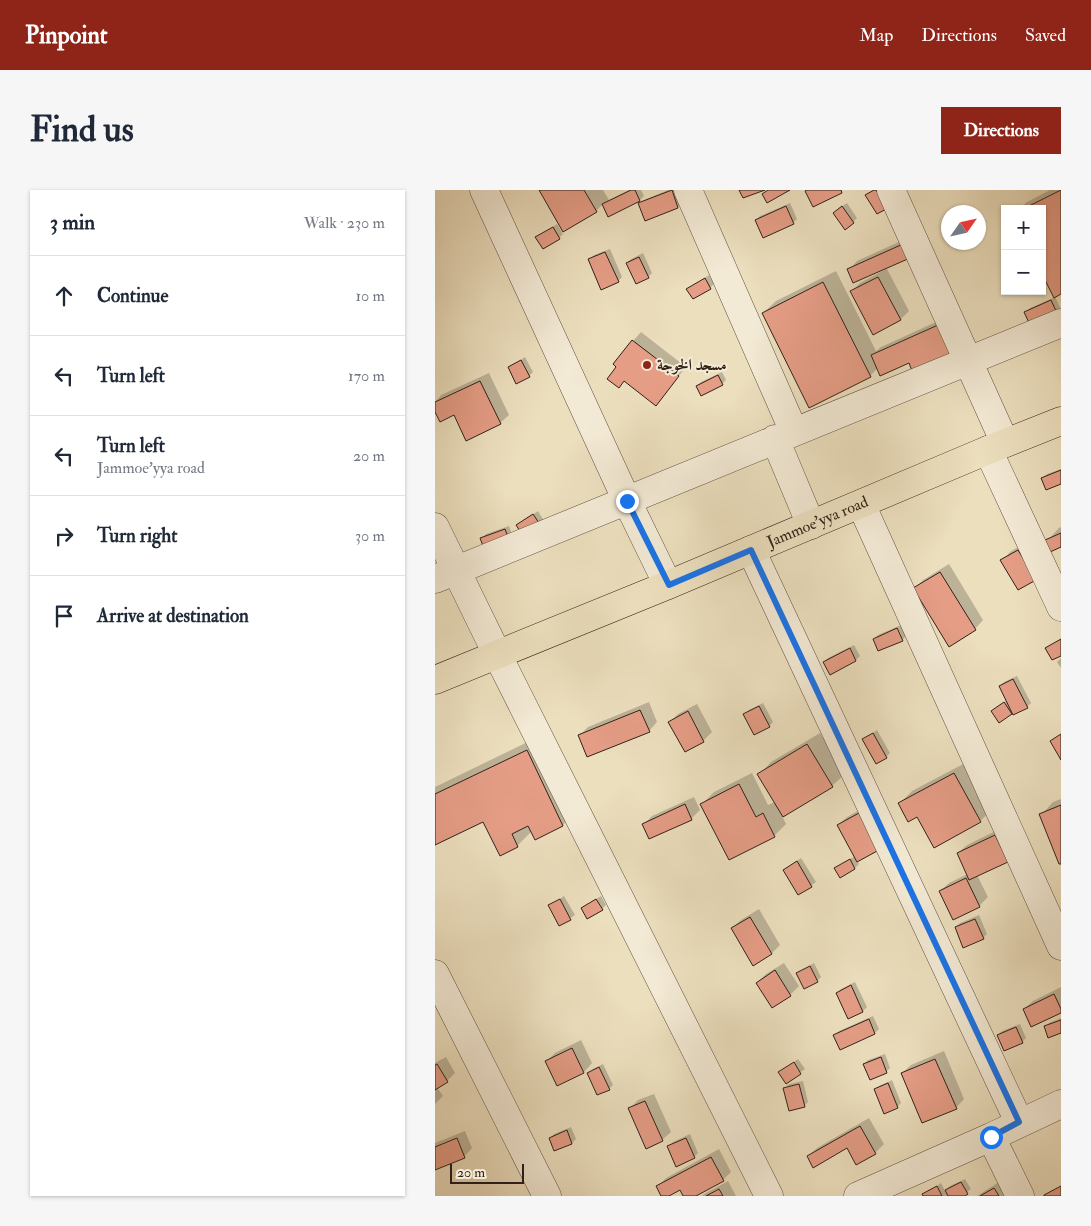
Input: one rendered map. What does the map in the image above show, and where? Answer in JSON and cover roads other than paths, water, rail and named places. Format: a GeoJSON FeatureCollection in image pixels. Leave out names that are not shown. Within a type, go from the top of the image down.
{"type":"FeatureCollection","features":[{"type":"Feature","properties":{"kind":"main road","name":"Jammoe'yya road"},"geometry":{"type":"LineString","coordinates":[[435,680],[669,585],[997,446],[1061,421]]}},
{"type":"Feature","properties":{"kind":"street"},"geometry":{"type":"LineString","coordinates":[[484,190],[627,501],[669,585]]}},
{"type":"Feature","properties":{"kind":"street"},"geometry":{"type":"LineString","coordinates":[[687,190],[785,436],[811,525]]}},
{"type":"Feature","properties":{"kind":"street"},"geometry":{"type":"LineString","coordinates":[[891,190],[970,362],[997,446],[1061,607]]}},
{"type":"Feature","properties":{"kind":"street"},"geometry":{"type":"LineString","coordinates":[[445,575],[970,362],[1061,323]]}},
{"type":"Feature","properties":{"kind":"street"},"geometry":{"type":"LineString","coordinates":[[861,504],[1061,946]]}},
{"type":"Feature","properties":{"kind":"street"},"geometry":{"type":"LineString","coordinates":[[435,527],[445,575],[497,654],[769,1196]]}},
{"type":"Feature","properties":{"kind":"street"},"geometry":{"type":"LineString","coordinates":[[751,550],[1019,1122]]}},
{"type":"Feature","properties":{"kind":"street"},"geometry":{"type":"LineString","coordinates":[[435,974],[547,1196]]}},
{"type":"Feature","properties":{"kind":"street"},"geometry":{"type":"LineString","coordinates":[[857,1196],[1061,1104]]}},
{"type":"Feature","properties":{"kind":"street"},"geometry":{"type":"LineString","coordinates":[[991,1137],[1020,1196]]}},
{"type":"Feature","properties":{"kind":"place","name":"مسجد الخوجة"},"geometry":{"type":"Point","coordinates":[647,365]}}]}
